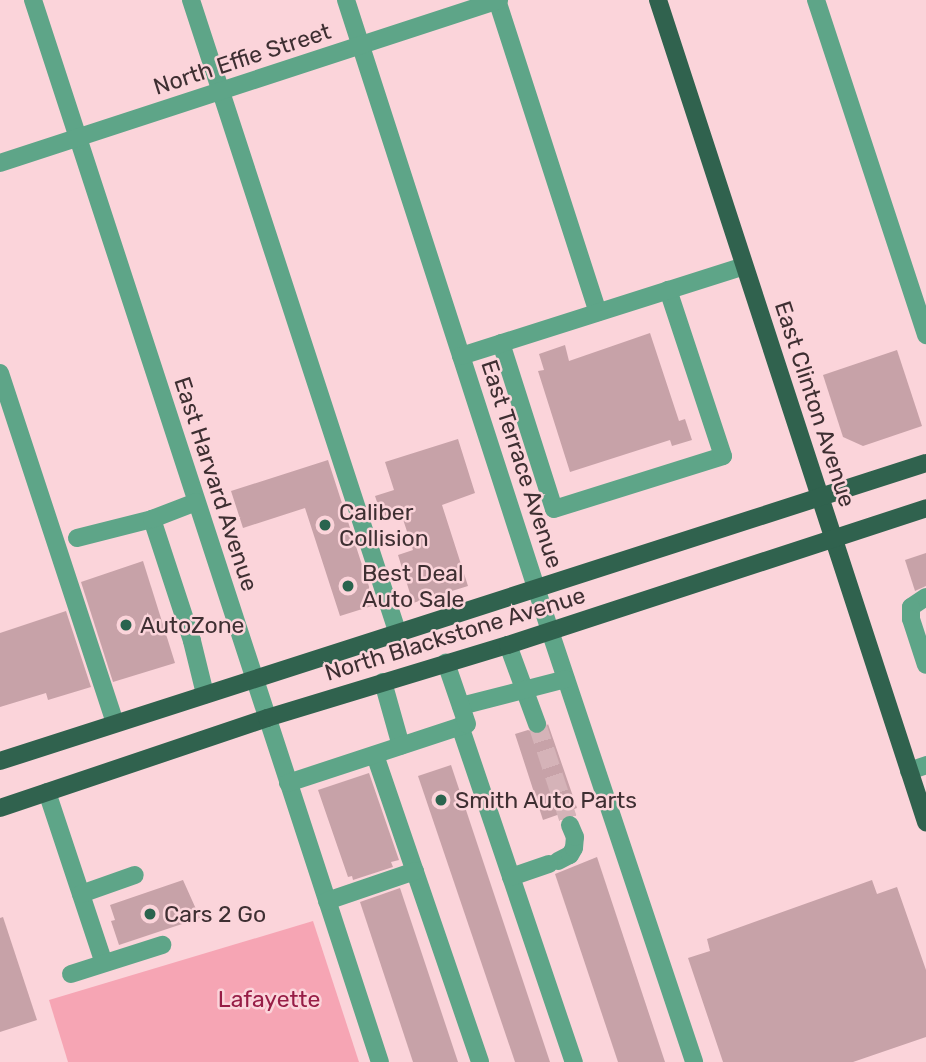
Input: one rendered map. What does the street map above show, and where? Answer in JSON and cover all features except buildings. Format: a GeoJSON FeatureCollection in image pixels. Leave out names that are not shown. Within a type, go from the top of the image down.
{"type":"FeatureCollection","features":[{"type":"Feature","properties":{"kind":"main road","name":"East Clinton Avenue"},"geometry":{"type":"LineString","coordinates":[[658,0],[833,539],[917,768],[926,822]]}},
{"type":"Feature","properties":{"kind":"main road","name":"North Blackstone Avenue"},"geometry":{"type":"LineString","coordinates":[[0,761],[926,463]]}},
{"type":"Feature","properties":{"kind":"main road","name":"North Blackstone Avenue"},"geometry":{"type":"LineString","coordinates":[[0,808],[267,719],[508,645],[926,508]]}},
{"type":"Feature","properties":{"kind":"street","name":"East Harvard Avenue"},"geometry":{"type":"LineString","coordinates":[[33,0],[380,1062]]}},
{"type":"Feature","properties":{"kind":"street"},"geometry":{"type":"LineString","coordinates":[[191,0],[398,634]]}},
{"type":"Feature","properties":{"kind":"street","name":"East Terrace Avenue"},"geometry":{"type":"LineString","coordinates":[[346,0],[536,590],[694,1062]]}},
{"type":"Feature","properties":{"kind":"street","name":"North Effie Street"},"geometry":{"type":"LineString","coordinates":[[0,163],[222,93],[498,0]]}},
{"type":"Feature","properties":{"kind":"street"},"geometry":{"type":"LineString","coordinates":[[498,0],[598,312]]}},
{"type":"Feature","properties":{"kind":"street"},"geometry":{"type":"LineString","coordinates":[[816,0],[926,335]]}},
{"type":"Feature","properties":{"kind":"street"},"geometry":{"type":"LineString","coordinates":[[461,356],[744,266]]}},
{"type":"Feature","properties":{"kind":"street"},"geometry":{"type":"LineString","coordinates":[[501,343],[554,509],[723,456],[668,290]]}},
{"type":"Feature","properties":{"kind":"street"},"geometry":{"type":"LineString","coordinates":[[0,373],[115,723]]}},
{"type":"Feature","properties":{"kind":"street"},"geometry":{"type":"LineString","coordinates":[[77,538],[152,519],[197,502]]}},
{"type":"Feature","properties":{"kind":"street"},"geometry":{"type":"LineString","coordinates":[[152,519],[192,640],[205,694]]}},
{"type":"Feature","properties":{"kind":"street"},"geometry":{"type":"LineString","coordinates":[[926,597],[912,607],[911,619],[926,665]]}},
{"type":"Feature","properties":{"kind":"street"},"geometry":{"type":"LineString","coordinates":[[508,645],[537,724]]}},
{"type":"Feature","properties":{"kind":"street"},"geometry":{"type":"LineString","coordinates":[[288,783],[467,724],[446,663]]}},
{"type":"Feature","properties":{"kind":"street"},"geometry":{"type":"LineString","coordinates":[[461,706],[566,679]]}},
{"type":"Feature","properties":{"kind":"street"},"geometry":{"type":"LineString","coordinates":[[383,682],[401,747]]}},
{"type":"Feature","properties":{"kind":"street"},"geometry":{"type":"LineString","coordinates":[[460,726],[574,1062]]}},
{"type":"Feature","properties":{"kind":"street"},"geometry":{"type":"LineString","coordinates":[[374,755],[480,1062]]}},
{"type":"Feature","properties":{"kind":"street"},"geometry":{"type":"LineString","coordinates":[[47,792],[104,963]]}},
{"type":"Feature","properties":{"kind":"street"},"geometry":{"type":"LineString","coordinates":[[511,877],[570,855],[575,837],[570,825]]}},
{"type":"Feature","properties":{"kind":"street"},"geometry":{"type":"LineString","coordinates":[[327,901],[415,871]]}},
{"type":"Feature","properties":{"kind":"street"},"geometry":{"type":"LineString","coordinates":[[81,894],[135,876]]}},
{"type":"Feature","properties":{"kind":"street"},"geometry":{"type":"LineString","coordinates":[[71,974],[162,945]]}},
{"type":"Feature","properties":{"kind":"green space","name":"Lafayette"},"geometry":{"type":"Polygon","coordinates":[[[313,921],[359,1062],[68,1062],[49,1000],[313,921]]]}},
{"type":"Feature","properties":{"kind":"tunnel"},"geometry":{"type":"LineString","coordinates":[[537,724],[570,825]]}},
{"type":"Feature","properties":{"kind":"place","name":"Caliber Collision"},"geometry":{"type":"Point","coordinates":[325,525]}},
{"type":"Feature","properties":{"kind":"place","name":"Best Deal Auto Sale"},"geometry":{"type":"Point","coordinates":[348,586]}},
{"type":"Feature","properties":{"kind":"place","name":"AutoZone"},"geometry":{"type":"Point","coordinates":[126,625]}},
{"type":"Feature","properties":{"kind":"place","name":"Smith Auto Parts"},"geometry":{"type":"Point","coordinates":[441,800]}},
{"type":"Feature","properties":{"kind":"place","name":"Cars 2 Go"},"geometry":{"type":"Point","coordinates":[150,914]}}]}
